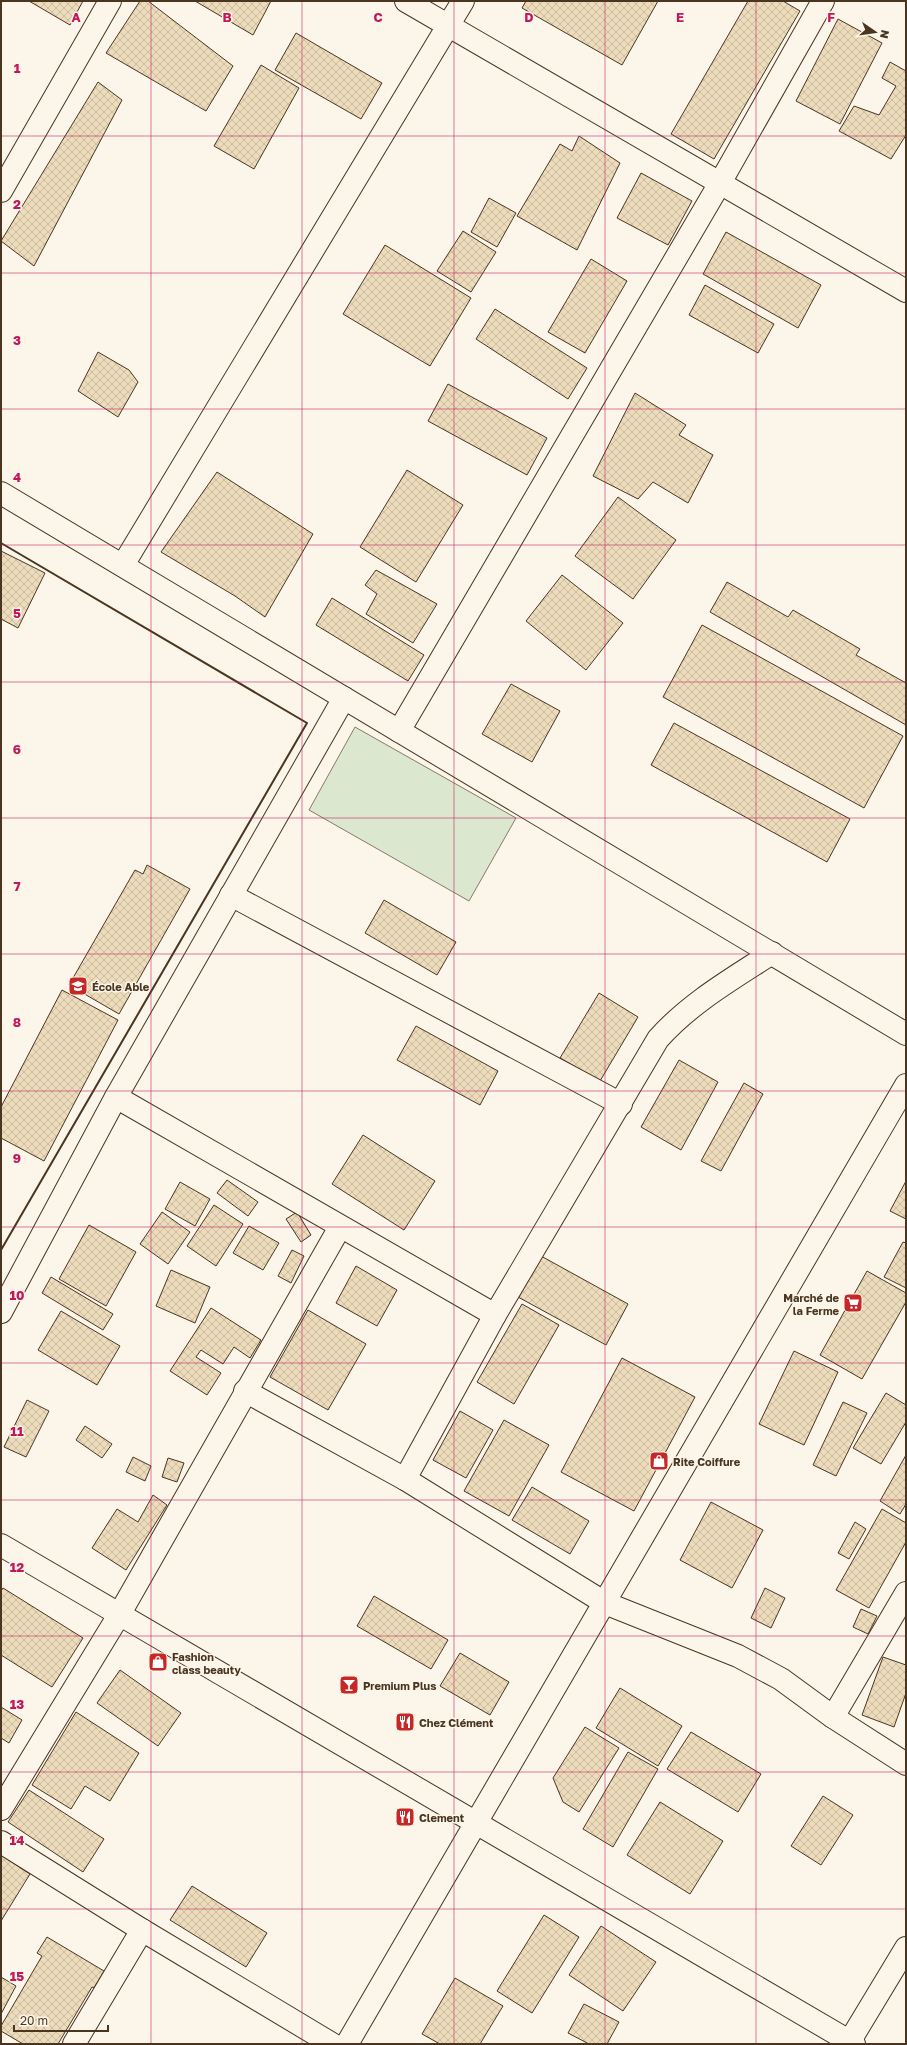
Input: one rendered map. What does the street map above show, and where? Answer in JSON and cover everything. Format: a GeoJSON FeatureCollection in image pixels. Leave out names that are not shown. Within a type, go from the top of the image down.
{"type":"FeatureCollection","features":[{"type":"Feature","properties":{"kind":"street"},"geometry":{"type":"LineString","coordinates":[[1,190],[110,1]]}},
{"type":"Feature","properties":{"kind":"street"},"geometry":{"type":"LineString","coordinates":[[406,1],[906,291]]}},
{"type":"Feature","properties":{"kind":"street"},"geometry":{"type":"LineString","coordinates":[[123,565],[463,1]]}},
{"type":"Feature","properties":{"kind":"street"},"geometry":{"type":"LineString","coordinates":[[399,731],[720,183],[823,1]]}},
{"type":"Feature","properties":{"kind":"street"},"geometry":{"type":"LineString","coordinates":[[1,493],[906,1034]]}},
{"type":"Feature","properties":{"kind":"street"},"geometry":{"type":"LineString","coordinates":[[1,1312],[116,1097],[344,698]]}},
{"type":"Feature","properties":{"kind":"street"},"geometry":{"type":"LineString","coordinates":[[231,895],[620,1104]]}},
{"type":"Feature","properties":{"kind":"street"},"geometry":{"type":"LineString","coordinates":[[405,1479],[495,1315],[658,1039],[675,1020],[772,953]]}},
{"type":"Feature","properties":{"kind":"street"},"geometry":{"type":"LineString","coordinates":[[347,2044],[906,1085]]}},
{"type":"Feature","properties":{"kind":"street"},"geometry":{"type":"LineString","coordinates":[[116,1097],[495,1315]]}},
{"type":"Feature","properties":{"kind":"street"},"geometry":{"type":"LineString","coordinates":[[1,1809],[119,1615],[340,1227]]}},
{"type":"Feature","properties":{"kind":"street"},"geometry":{"type":"LineString","coordinates":[[246,1391],[405,1479],[605,1602],[738,1656],[781,1679],[833,1717],[906,1764]]}},
{"type":"Feature","properties":{"kind":"street"},"geometry":{"type":"LineString","coordinates":[[1,1545],[851,2043],[906,1948]]}},
{"type":"Feature","properties":{"kind":"street"},"geometry":{"type":"LineString","coordinates":[[833,1717],[906,1593]]}},
{"type":"Feature","properties":{"kind":"street"},"geometry":{"type":"LineString","coordinates":[[1,1842],[142,1930],[332,2044]]}},
{"type":"Feature","properties":{"kind":"street"},"geometry":{"type":"LineString","coordinates":[[74,2044],[142,1930]]}},
{"type":"Feature","properties":{"kind":"green space"},"geometry":{"type":"Polygon","coordinates":[[[355,727],[516,818],[469,901],[309,810],[355,727]]]}},
{"type":"Feature","properties":{"kind":"building"},"geometry":{"type":"Polygon","coordinates":[[[29,1],[83,1],[70,25],[29,1]]]}},
{"type":"Feature","properties":{"kind":"building"},"geometry":{"type":"Polygon","coordinates":[[[140,1],[148,1],[233,66],[206,111],[106,53],[140,1]]]}},
{"type":"Feature","properties":{"kind":"building"},"geometry":{"type":"Polygon","coordinates":[[[195,1],[271,1],[253,35],[195,1]]]}},
{"type":"Feature","properties":{"kind":"building"},"geometry":{"type":"Polygon","coordinates":[[[526,1],[658,1],[622,65],[522,8],[526,1]]]}},
{"type":"Feature","properties":{"kind":"building"},"geometry":{"type":"Polygon","coordinates":[[[748,1],[783,1],[800,11],[714,159],[671,134],[748,1]]]}},
{"type":"Feature","properties":{"kind":"building"},"geometry":{"type":"Polygon","coordinates":[[[838,19],[882,43],[840,124],[796,101],[838,19]]]}},
{"type":"Feature","properties":{"kind":"building"},"geometry":{"type":"Polygon","coordinates":[[[296,33],[382,83],[361,119],[275,70],[296,33]]]}},
{"type":"Feature","properties":{"kind":"building"},"geometry":{"type":"Polygon","coordinates":[[[890,62],[906,71],[906,135],[891,159],[839,131],[854,106],[879,115],[896,86],[882,78],[890,62]]]}},
{"type":"Feature","properties":{"kind":"building"},"geometry":{"type":"Polygon","coordinates":[[[261,65],[299,88],[254,169],[214,146],[261,65]]]}},
{"type":"Feature","properties":{"kind":"building"},"geometry":{"type":"Polygon","coordinates":[[[98,82],[122,100],[34,266],[1,241],[98,82]]]}},
{"type":"Feature","properties":{"kind":"building"},"geometry":{"type":"Polygon","coordinates":[[[579,136],[620,163],[577,250],[517,216],[560,144],[572,151],[579,136]]]}},
{"type":"Feature","properties":{"kind":"building"},"geometry":{"type":"Polygon","coordinates":[[[641,173],[692,201],[668,245],[617,218],[641,173]]]}},
{"type":"Feature","properties":{"kind":"building"},"geometry":{"type":"Polygon","coordinates":[[[489,198],[516,213],[497,247],[471,232],[489,198]]]}},
{"type":"Feature","properties":{"kind":"building"},"geometry":{"type":"Polygon","coordinates":[[[463,231],[496,252],[471,292],[437,271],[463,231]]]}},
{"type":"Feature","properties":{"kind":"building"},"geometry":{"type":"Polygon","coordinates":[[[726,232],[821,285],[798,328],[703,274],[726,232]]]}},
{"type":"Feature","properties":{"kind":"building"},"geometry":{"type":"Polygon","coordinates":[[[385,245],[471,298],[430,366],[343,314],[385,245]]]}},
{"type":"Feature","properties":{"kind":"building"},"geometry":{"type":"Polygon","coordinates":[[[591,259],[627,281],[585,353],[548,332],[591,259]]]}},
{"type":"Feature","properties":{"kind":"building"},"geometry":{"type":"Polygon","coordinates":[[[705,285],[774,324],[758,353],[689,315],[705,285]]]}},
{"type":"Feature","properties":{"kind":"building"},"geometry":{"type":"Polygon","coordinates":[[[495,309],[587,368],[568,399],[476,339],[495,309]]]}},
{"type":"Feature","properties":{"kind":"building"},"geometry":{"type":"Polygon","coordinates":[[[98,352],[129,370],[138,382],[118,417],[78,391],[98,352]]]}},
{"type":"Feature","properties":{"kind":"building"},"geometry":{"type":"Polygon","coordinates":[[[448,384],[547,438],[527,475],[428,421],[448,384]]]}},
{"type":"Feature","properties":{"kind":"building"},"geometry":{"type":"Polygon","coordinates":[[[635,393],[686,425],[679,435],[713,455],[688,503],[653,482],[638,499],[593,476],[635,393]]]}},
{"type":"Feature","properties":{"kind":"building"},"geometry":{"type":"Polygon","coordinates":[[[407,470],[463,505],[416,582],[360,547],[407,470]]]}},
{"type":"Feature","properties":{"kind":"building"},"geometry":{"type":"Polygon","coordinates":[[[217,472],[313,534],[265,617],[235,596],[161,552],[217,472]]]}},
{"type":"Feature","properties":{"kind":"building"},"geometry":{"type":"Polygon","coordinates":[[[618,497],[676,540],[633,599],[575,556],[618,497]]]}},
{"type":"Feature","properties":{"kind":"building"},"geometry":{"type":"Polygon","coordinates":[[[1,551],[45,573],[18,628],[1,619],[1,551]]]}},
{"type":"Feature","properties":{"kind":"building"},"geometry":{"type":"Polygon","coordinates":[[[376,570],[437,604],[413,643],[366,614],[377,594],[365,585],[376,570]]]}},
{"type":"Feature","properties":{"kind":"building"},"geometry":{"type":"Polygon","coordinates":[[[562,575],[623,623],[586,670],[526,621],[562,575]]]}},
{"type":"Feature","properties":{"kind":"building"},"geometry":{"type":"Polygon","coordinates":[[[727,582],[788,617],[793,610],[860,649],[856,655],[906,683],[906,725],[710,612],[727,582]]]}},
{"type":"Feature","properties":{"kind":"building"},"geometry":{"type":"Polygon","coordinates":[[[332,598],[424,655],[408,681],[316,625],[332,598]]]}},
{"type":"Feature","properties":{"kind":"building"},"geometry":{"type":"Polygon","coordinates":[[[702,625],[903,736],[864,808],[663,697],[702,625]]]}},
{"type":"Feature","properties":{"kind":"building"},"geometry":{"type":"Polygon","coordinates":[[[511,684],[560,711],[532,762],[482,734],[511,684]]]}},
{"type":"Feature","properties":{"kind":"building"},"geometry":{"type":"Polygon","coordinates":[[[674,723],[850,819],[827,862],[651,765],[674,723]]]}},
{"type":"Feature","properties":{"kind":"building"},"geometry":{"type":"Polygon","coordinates":[[[147,865],[190,889],[119,1014],[69,985],[135,870],[143,874],[147,865]]]}},
{"type":"Feature","properties":{"kind":"building"},"geometry":{"type":"Polygon","coordinates":[[[384,900],[456,942],[437,975],[365,933],[384,900]]]}},
{"type":"Feature","properties":{"kind":"building"},"geometry":{"type":"Polygon","coordinates":[[[62,990],[118,1020],[44,1161],[1,1138],[1,1107],[62,990]]]}},
{"type":"Feature","properties":{"kind":"building"},"geometry":{"type":"Polygon","coordinates":[[[599,993],[638,1017],[600,1081],[560,1058],[599,993]]]}},
{"type":"Feature","properties":{"kind":"building"},"geometry":{"type":"Polygon","coordinates":[[[416,1026],[498,1071],[480,1105],[397,1060],[416,1026]]]}},
{"type":"Feature","properties":{"kind":"building"},"geometry":{"type":"Polygon","coordinates":[[[679,1060],[718,1082],[681,1150],[641,1127],[679,1060]]]}},
{"type":"Feature","properties":{"kind":"building"},"geometry":{"type":"Polygon","coordinates":[[[744,1083],[763,1094],[721,1171],[701,1161],[744,1083]]]}},
{"type":"Feature","properties":{"kind":"building"},"geometry":{"type":"Polygon","coordinates":[[[363,1135],[435,1181],[404,1230],[332,1184],[363,1135]]]}},
{"type":"Feature","properties":{"kind":"building"},"geometry":{"type":"Polygon","coordinates":[[[227,1180],[258,1202],[248,1216],[217,1193],[227,1180]]]}},
{"type":"Feature","properties":{"kind":"building"},"geometry":{"type":"Polygon","coordinates":[[[906,1181],[906,1219],[890,1211],[906,1181]]]}},
{"type":"Feature","properties":{"kind":"building"},"geometry":{"type":"Polygon","coordinates":[[[180,1182],[210,1199],[195,1226],[165,1209],[180,1182]]]}},
{"type":"Feature","properties":{"kind":"building"},"geometry":{"type":"Polygon","coordinates":[[[214,1205],[243,1224],[216,1266],[187,1246],[214,1205]]]}},
{"type":"Feature","properties":{"kind":"building"},"geometry":{"type":"Polygon","coordinates":[[[162,1212],[190,1232],[168,1264],[140,1244],[162,1212]]]}},
{"type":"Feature","properties":{"kind":"building"},"geometry":{"type":"Polygon","coordinates":[[[297,1212],[311,1235],[301,1242],[286,1219],[297,1212]]]}},
{"type":"Feature","properties":{"kind":"building"},"geometry":{"type":"Polygon","coordinates":[[[89,1225],[136,1252],[106,1306],[59,1279],[89,1225]]]}},
{"type":"Feature","properties":{"kind":"building"},"geometry":{"type":"Polygon","coordinates":[[[249,1226],[279,1243],[263,1270],[233,1253],[249,1226]]]}},
{"type":"Feature","properties":{"kind":"building"},"geometry":{"type":"Polygon","coordinates":[[[903,1242],[906,1243],[906,1288],[884,1277],[903,1242]]]}},
{"type":"Feature","properties":{"kind":"building"},"geometry":{"type":"Polygon","coordinates":[[[292,1250],[304,1256],[291,1283],[278,1276],[292,1250]]]}},
{"type":"Feature","properties":{"kind":"building"},"geometry":{"type":"Polygon","coordinates":[[[541,1256],[628,1304],[606,1345],[518,1297],[541,1256]]]}},
{"type":"Feature","properties":{"kind":"building"},"geometry":{"type":"Polygon","coordinates":[[[356,1266],[397,1290],[377,1326],[336,1303],[356,1266]]]}},
{"type":"Feature","properties":{"kind":"building"},"geometry":{"type":"Polygon","coordinates":[[[171,1270],[210,1287],[195,1323],[156,1306],[171,1270]]]}},
{"type":"Feature","properties":{"kind":"building"},"geometry":{"type":"Polygon","coordinates":[[[867,1271],[906,1293],[906,1302],[862,1379],[820,1355],[867,1271]]]}},
{"type":"Feature","properties":{"kind":"building"},"geometry":{"type":"Polygon","coordinates":[[[51,1277],[113,1314],[103,1330],[42,1293],[51,1277]]]}},
{"type":"Feature","properties":{"kind":"building"},"geometry":{"type":"Polygon","coordinates":[[[522,1304],[559,1325],[514,1404],[477,1382],[522,1304]]]}},
{"type":"Feature","properties":{"kind":"building"},"geometry":{"type":"Polygon","coordinates":[[[211,1308],[261,1340],[250,1358],[234,1347],[223,1364],[201,1350],[196,1357],[221,1373],[207,1395],[170,1371],[211,1308]]]}},
{"type":"Feature","properties":{"kind":"building"},"geometry":{"type":"Polygon","coordinates":[[[308,1310],[366,1344],[328,1410],[270,1377],[308,1310]]]}},
{"type":"Feature","properties":{"kind":"building"},"geometry":{"type":"Polygon","coordinates":[[[61,1311],[120,1346],[97,1385],[38,1350],[61,1311]]]}},
{"type":"Feature","properties":{"kind":"building"},"geometry":{"type":"Polygon","coordinates":[[[794,1351],[838,1372],[804,1445],[759,1424],[794,1351]]]}},
{"type":"Feature","properties":{"kind":"building"},"geometry":{"type":"Polygon","coordinates":[[[622,1358],[695,1397],[634,1511],[561,1472],[622,1358]]]}},
{"type":"Feature","properties":{"kind":"building"},"geometry":{"type":"Polygon","coordinates":[[[886,1393],[906,1405],[906,1422],[881,1464],[853,1448],[886,1393]]]}},
{"type":"Feature","properties":{"kind":"building"},"geometry":{"type":"Polygon","coordinates":[[[27,1400],[49,1411],[26,1457],[4,1447],[27,1400]]]}},
{"type":"Feature","properties":{"kind":"building"},"geometry":{"type":"Polygon","coordinates":[[[843,1402],[867,1413],[836,1476],[813,1465],[843,1402]]]}},
{"type":"Feature","properties":{"kind":"building"},"geometry":{"type":"Polygon","coordinates":[[[460,1411],[493,1430],[466,1478],[433,1460],[460,1411]]]}},
{"type":"Feature","properties":{"kind":"building"},"geometry":{"type":"Polygon","coordinates":[[[504,1420],[549,1445],[509,1516],[464,1491],[504,1420]]]}},
{"type":"Feature","properties":{"kind":"building"},"geometry":{"type":"Polygon","coordinates":[[[85,1426],[112,1444],[102,1458],[76,1440],[85,1426]]]}},
{"type":"Feature","properties":{"kind":"building"},"geometry":{"type":"Polygon","coordinates":[[[906,1455],[906,1504],[900,1514],[880,1501],[906,1455]]]}},
{"type":"Feature","properties":{"kind":"building"},"geometry":{"type":"Polygon","coordinates":[[[133,1457],[151,1466],[145,1481],[126,1472],[133,1457]]]}},
{"type":"Feature","properties":{"kind":"building"},"geometry":{"type":"Polygon","coordinates":[[[168,1458],[184,1463],[177,1482],[162,1477],[168,1458]]]}},
{"type":"Feature","properties":{"kind":"building"},"geometry":{"type":"Polygon","coordinates":[[[532,1487],[589,1521],[570,1554],[512,1520],[532,1487]]]}},
{"type":"Feature","properties":{"kind":"building"},"geometry":{"type":"Polygon","coordinates":[[[153,1495],[167,1505],[126,1570],[92,1548],[117,1509],[138,1522],[153,1495]]]}},
{"type":"Feature","properties":{"kind":"building"},"geometry":{"type":"Polygon","coordinates":[[[711,1502],[763,1530],[732,1588],[680,1560],[711,1502]]]}},
{"type":"Feature","properties":{"kind":"building"},"geometry":{"type":"Polygon","coordinates":[[[882,1509],[906,1523],[906,1542],[869,1608],[836,1590],[882,1509]]]}},
{"type":"Feature","properties":{"kind":"building"},"geometry":{"type":"Polygon","coordinates":[[[855,1522],[866,1529],[849,1559],[838,1553],[855,1522]]]}},
{"type":"Feature","properties":{"kind":"building"},"geometry":{"type":"Polygon","coordinates":[[[3,1588],[83,1638],[52,1687],[1,1655],[1,1591],[3,1588]]]}},
{"type":"Feature","properties":{"kind":"building"},"geometry":{"type":"Polygon","coordinates":[[[765,1588],[785,1598],[771,1628],[751,1618],[765,1588]]]}},
{"type":"Feature","properties":{"kind":"building"},"geometry":{"type":"Polygon","coordinates":[[[374,1596],[448,1640],[431,1669],[357,1626],[374,1596]]]}},
{"type":"Feature","properties":{"kind":"building"},"geometry":{"type":"Polygon","coordinates":[[[861,1609],[877,1616],[868,1634],[853,1627],[861,1609]]]}},
{"type":"Feature","properties":{"kind":"building"},"geometry":{"type":"Polygon","coordinates":[[[460,1653],[509,1682],[490,1715],[440,1686],[460,1653]]]}},
{"type":"Feature","properties":{"kind":"building"},"geometry":{"type":"Polygon","coordinates":[[[883,1657],[906,1665],[906,1693],[894,1727],[862,1715],[883,1657]]]}},
{"type":"Feature","properties":{"kind":"building"},"geometry":{"type":"Polygon","coordinates":[[[120,1670],[181,1713],[158,1746],[97,1703],[120,1670]]]}},
{"type":"Feature","properties":{"kind":"building"},"geometry":{"type":"Polygon","coordinates":[[[620,1688],[682,1726],[658,1766],[596,1728],[620,1688]]]}},
{"type":"Feature","properties":{"kind":"building"},"geometry":{"type":"Polygon","coordinates":[[[1,1707],[22,1720],[9,1743],[1,1738],[1,1707]]]}},
{"type":"Feature","properties":{"kind":"building"},"geometry":{"type":"Polygon","coordinates":[[[76,1712],[139,1753],[110,1801],[85,1786],[71,1809],[32,1785],[76,1712]]]}},
{"type":"Feature","properties":{"kind":"building"},"geometry":{"type":"Polygon","coordinates":[[[585,1727],[619,1748],[579,1812],[563,1802],[553,1778],[585,1727]]]}},
{"type":"Feature","properties":{"kind":"building"},"geometry":{"type":"Polygon","coordinates":[[[691,1732],[761,1774],[738,1812],[667,1769],[691,1732]]]}},
{"type":"Feature","properties":{"kind":"building"},"geometry":{"type":"Polygon","coordinates":[[[628,1752],[658,1769],[613,1847],[583,1829],[628,1752]]]}},
{"type":"Feature","properties":{"kind":"building"},"geometry":{"type":"Polygon","coordinates":[[[29,1790],[104,1839],[83,1872],[8,1822],[29,1790]]]}},
{"type":"Feature","properties":{"kind":"building"},"geometry":{"type":"Polygon","coordinates":[[[823,1796],[853,1815],[821,1865],[791,1846],[823,1796]]]}},
{"type":"Feature","properties":{"kind":"building"},"geometry":{"type":"Polygon","coordinates":[[[660,1802],[723,1841],[690,1894],[627,1855],[660,1802]]]}},
{"type":"Feature","properties":{"kind":"building"},"geometry":{"type":"Polygon","coordinates":[[[1,1855],[30,1874],[1,1921],[1,1855]]]}},
{"type":"Feature","properties":{"kind":"building"},"geometry":{"type":"Polygon","coordinates":[[[192,1886],[267,1933],[246,1967],[170,1920],[192,1886]]]}},
{"type":"Feature","properties":{"kind":"building"},"geometry":{"type":"Polygon","coordinates":[[[544,1915],[579,1937],[532,2013],[497,1991],[544,1915]]]}},
{"type":"Feature","properties":{"kind":"building"},"geometry":{"type":"Polygon","coordinates":[[[601,1926],[656,1962],[623,2011],[569,1975],[601,1926]]]}},
{"type":"Feature","properties":{"kind":"building"},"geometry":{"type":"Polygon","coordinates":[[[47,1937],[104,1971],[94,1988],[92,1987],[58,2044],[23,2044],[1,2031],[1,2026],[42,1956],[37,1953],[47,1937]]]}},
{"type":"Feature","properties":{"kind":"building"},"geometry":{"type":"Polygon","coordinates":[[[1,1977],[16,1986],[1,2014],[1,1977]]]}},
{"type":"Feature","properties":{"kind":"building"},"geometry":{"type":"Polygon","coordinates":[[[455,1978],[503,2006],[480,2044],[440,2044],[422,2034],[455,1978]]]}},
{"type":"Feature","properties":{"kind":"building"},"geometry":{"type":"Polygon","coordinates":[[[584,2004],[619,2022],[607,2044],[589,2044],[568,2033],[584,2004]]]}},
{"type":"Feature","properties":{"kind":"wall"},"geometry":{"type":"LineString","coordinates":[[1,543],[307,723],[1,1250]]}},
{"type":"Feature","properties":{"kind":"place","name":"École Able"},"geometry":{"type":"Point","coordinates":[78,986]}},
{"type":"Feature","properties":{"kind":"place","name":"Marché de la Ferme"},"geometry":{"type":"Point","coordinates":[853,1303]}},
{"type":"Feature","properties":{"kind":"place","name":"Rite Coiffure"},"geometry":{"type":"Point","coordinates":[659,1461]}},
{"type":"Feature","properties":{"kind":"place","name":"Fashion class beauty"},"geometry":{"type":"Point","coordinates":[158,1662]}},
{"type":"Feature","properties":{"kind":"place","name":"Premium Plus"},"geometry":{"type":"Point","coordinates":[349,1685]}},
{"type":"Feature","properties":{"kind":"place","name":"Chez Clément"},"geometry":{"type":"Point","coordinates":[405,1722]}},
{"type":"Feature","properties":{"kind":"place","name":"Clement"},"geometry":{"type":"Point","coordinates":[405,1817]}}]}
